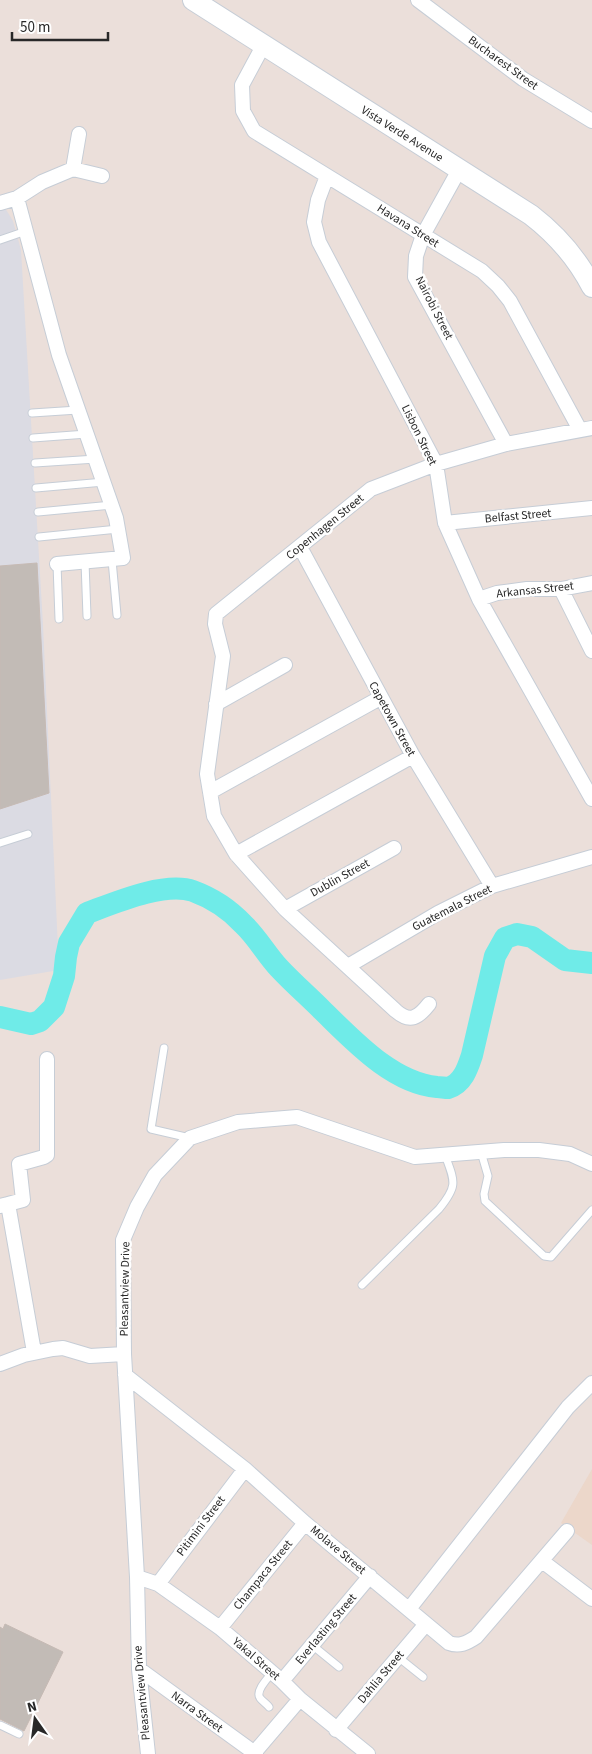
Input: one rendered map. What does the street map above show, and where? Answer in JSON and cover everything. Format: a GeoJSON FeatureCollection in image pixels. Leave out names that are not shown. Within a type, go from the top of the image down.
{"type":"FeatureCollection","features":[{"type":"Feature","properties":{"kind":"street","name":"Vista Verde Avenue"},"geometry":{"type":"LineString","coordinates":[[193,0],[545,226],[569,250],[592,287]]}},
{"type":"Feature","properties":{"kind":"street","name":"Bucharest Street"},"geometry":{"type":"LineString","coordinates":[[418,0],[523,79],[592,121]]}},
{"type":"Feature","properties":{"kind":"street","name":"Havana Street"},"geometry":{"type":"LineString","coordinates":[[263,46],[242,85],[243,111],[254,131],[482,271],[510,301],[586,429]]}},
{"type":"Feature","properties":{"kind":"street"},"geometry":{"type":"LineString","coordinates":[[73,169],[78,134]]}},
{"type":"Feature","properties":{"kind":"street"},"geometry":{"type":"LineString","coordinates":[[0,203],[17,198],[42,182],[73,169],[102,176]]}},
{"type":"Feature","properties":{"kind":"street","name":"Nairobi Street"},"geometry":{"type":"LineString","coordinates":[[459,170],[423,235],[416,256],[415,277],[506,444]]}},
{"type":"Feature","properties":{"kind":"street","name":"Lisbon Street"},"geometry":{"type":"LineString","coordinates":[[327,176],[318,200],[314,222],[319,242],[436,464],[444,523],[479,599],[592,799]]}},
{"type":"Feature","properties":{"kind":"street"},"geometry":{"type":"LineString","coordinates":[[17,198],[59,355],[120,529],[123,558],[57,564]]}},
{"type":"Feature","properties":{"kind":"street","name":"Copenhagen Street"},"geometry":{"type":"LineString","coordinates":[[216,704],[223,656],[215,624],[216,614],[371,489],[436,464],[506,444],[586,429]]}},
{"type":"Feature","properties":{"kind":"street","name":"Belfast Street"},"geometry":{"type":"LineString","coordinates":[[444,523],[592,508]]}},
{"type":"Feature","properties":{"kind":"street","name":"Capetown Street"},"geometry":{"type":"LineString","coordinates":[[300,547],[380,698],[492,886]]}},
{"type":"Feature","properties":{"kind":"street","name":"Arkansas Street"},"geometry":{"type":"LineString","coordinates":[[479,599],[497,593],[527,589],[561,589],[592,584]]}},
{"type":"Feature","properties":{"kind":"street"},"geometry":{"type":"LineString","coordinates":[[561,589],[592,651]]}},
{"type":"Feature","properties":{"kind":"street"},"geometry":{"type":"LineString","coordinates":[[285,665],[216,704],[207,774],[214,816],[236,854],[285,909],[403,1017],[411,1018],[417,1016],[429,1004]]}},
{"type":"Feature","properties":{"kind":"street"},"geometry":{"type":"LineString","coordinates":[[210,792],[380,698]]}},
{"type":"Feature","properties":{"kind":"street"},"geometry":{"type":"LineString","coordinates":[[236,854],[413,756]]}},
{"type":"Feature","properties":{"kind":"street","name":"Dublin Street"},"geometry":{"type":"LineString","coordinates":[[285,909],[394,848]]}},
{"type":"Feature","properties":{"kind":"street","name":"Guatemala Street"},"geometry":{"type":"LineString","coordinates":[[348,966],[438,913],[492,886],[592,857]]}},
{"type":"Feature","properties":{"kind":"street"},"geometry":{"type":"LineString","coordinates":[[34,1352],[4,1205],[23,1200],[20,1163],[46,1155],[47,1059]]}},
{"type":"Feature","properties":{"kind":"street","name":"Pleasantview Drive"},"geometry":{"type":"LineString","coordinates":[[148,1754],[139,1669],[137,1577],[124,1354],[123,1240],[137,1207],[155,1175],[190,1138],[238,1122],[297,1117],[414,1157],[504,1150],[539,1150],[570,1154],[592,1164]]}},
{"type":"Feature","properties":{"kind":"street"},"geometry":{"type":"LineString","coordinates":[[0,1364],[15,1357],[34,1352],[63,1348],[90,1356],[124,1354]]}},
{"type":"Feature","properties":{"kind":"street","name":"Molave Street"},"geometry":{"type":"LineString","coordinates":[[125,1376],[244,1468],[426,1624],[454,1645],[465,1644],[482,1631],[567,1531]]}},
{"type":"Feature","properties":{"kind":"street"},"geometry":{"type":"LineString","coordinates":[[409,1609],[568,1407],[592,1383]]}},
{"type":"Feature","properties":{"kind":"street","name":"Pitimini Street"},"geometry":{"type":"LineString","coordinates":[[158,1584],[244,1468]]}},
{"type":"Feature","properties":{"kind":"street","name":"Champaca Street"},"geometry":{"type":"LineString","coordinates":[[220,1628],[305,1522]]}},
{"type":"Feature","properties":{"kind":"street"},"geometry":{"type":"LineString","coordinates":[[542,1561],[592,1599]]}},
{"type":"Feature","properties":{"kind":"street","name":"Everlasting Street"},"geometry":{"type":"LineString","coordinates":[[277,1677],[312,1645],[370,1576]]}},
{"type":"Feature","properties":{"kind":"street","name":"Yakal Street"},"geometry":{"type":"LineString","coordinates":[[137,1577],[158,1584],[220,1628],[336,1730],[368,1754]]}},
{"type":"Feature","properties":{"kind":"street","name":"Dahlia Street"},"geometry":{"type":"LineString","coordinates":[[336,1730],[426,1624]]}},
{"type":"Feature","properties":{"kind":"street","name":"Narra Street"},"geometry":{"type":"LineString","coordinates":[[139,1669],[255,1753]]}},
{"type":"Feature","properties":{"kind":"street"},"geometry":{"type":"LineString","coordinates":[[255,1753],[300,1699]]}},
{"type":"Feature","properties":{"kind":"lane"},"geometry":{"type":"LineString","coordinates":[[0,240],[26,231]]}},
{"type":"Feature","properties":{"kind":"lane"},"geometry":{"type":"LineString","coordinates":[[32,413],[78,410]]}},
{"type":"Feature","properties":{"kind":"lane"},"geometry":{"type":"LineString","coordinates":[[34,438],[87,434]]}},
{"type":"Feature","properties":{"kind":"lane"},"geometry":{"type":"LineString","coordinates":[[35,463],[96,459]]}},
{"type":"Feature","properties":{"kind":"lane"},"geometry":{"type":"LineString","coordinates":[[36,488],[104,482]]}},
{"type":"Feature","properties":{"kind":"lane"},"geometry":{"type":"LineString","coordinates":[[38,512],[112,506]]}},
{"type":"Feature","properties":{"kind":"lane"},"geometry":{"type":"LineString","coordinates":[[39,537],[120,529]]}},
{"type":"Feature","properties":{"kind":"lane"},"geometry":{"type":"LineString","coordinates":[[112,560],[117,615]]}},
{"type":"Feature","properties":{"kind":"lane"},"geometry":{"type":"LineString","coordinates":[[85,562],[87,616]]}},
{"type":"Feature","properties":{"kind":"lane"},"geometry":{"type":"LineString","coordinates":[[57,564],[59,619]]}},
{"type":"Feature","properties":{"kind":"lane"},"geometry":{"type":"LineString","coordinates":[[0,843],[28,834]]}},
{"type":"Feature","properties":{"kind":"lane"},"geometry":{"type":"LineString","coordinates":[[164,1048],[152,1130],[190,1138]]}},
{"type":"Feature","properties":{"kind":"lane"},"geometry":{"type":"LineString","coordinates":[[481,1152],[488,1176],[485,1201],[544,1256],[551,1257],[592,1210]]}},
{"type":"Feature","properties":{"kind":"lane"},"geometry":{"type":"LineString","coordinates":[[362,1285],[448,1198],[454,1187],[452,1174],[445,1155]]}},
{"type":"Feature","properties":{"kind":"lane"},"geometry":{"type":"LineString","coordinates":[[312,1645],[339,1667]]}},
{"type":"Feature","properties":{"kind":"lane"},"geometry":{"type":"LineString","coordinates":[[398,1657],[423,1677]]}},
{"type":"Feature","properties":{"kind":"lane"},"geometry":{"type":"LineString","coordinates":[[270,1707],[259,1698],[259,1694],[266,1681],[277,1677]]}},
{"type":"Feature","properties":{"kind":"lane"},"geometry":{"type":"LineString","coordinates":[[0,1725],[19,1734]]}},
{"type":"Feature","properties":{"kind":"shaded area"},"geometry":{"type":"Polygon","coordinates":[[[5,208],[13,221],[21,250],[43,625],[59,970],[0,980],[0,210],[5,208]]]}},
{"type":"Feature","properties":{"kind":"shaded area"},"geometry":{"type":"Polygon","coordinates":[[[592,1469],[592,1545],[561,1523],[592,1469]]]}},
{"type":"Feature","properties":{"kind":"building"},"geometry":{"type":"Polygon","coordinates":[[[37,563],[49,793],[0,809],[0,566],[37,563]]]}},
{"type":"Feature","properties":{"kind":"building"},"geometry":{"type":"Polygon","coordinates":[[[5,1624],[63,1652],[24,1731],[0,1719],[0,1627],[3,1629],[5,1624]]]}},
{"type":"Feature","properties":{"kind":"waterway"},"geometry":{"type":"LineString","coordinates":[[0,1017],[31,1024],[40,1021],[54,1007],[64,976],[69,943],[87,913],[140,894],[168,889],[193,891],[226,909],[248,929],[284,974],[374,1058],[404,1078],[420,1084],[437,1087],[448,1088],[453,1086],[458,1083],[467,1070],[495,956],[505,938],[517,934],[532,937],[565,960],[592,963]]}}]}
